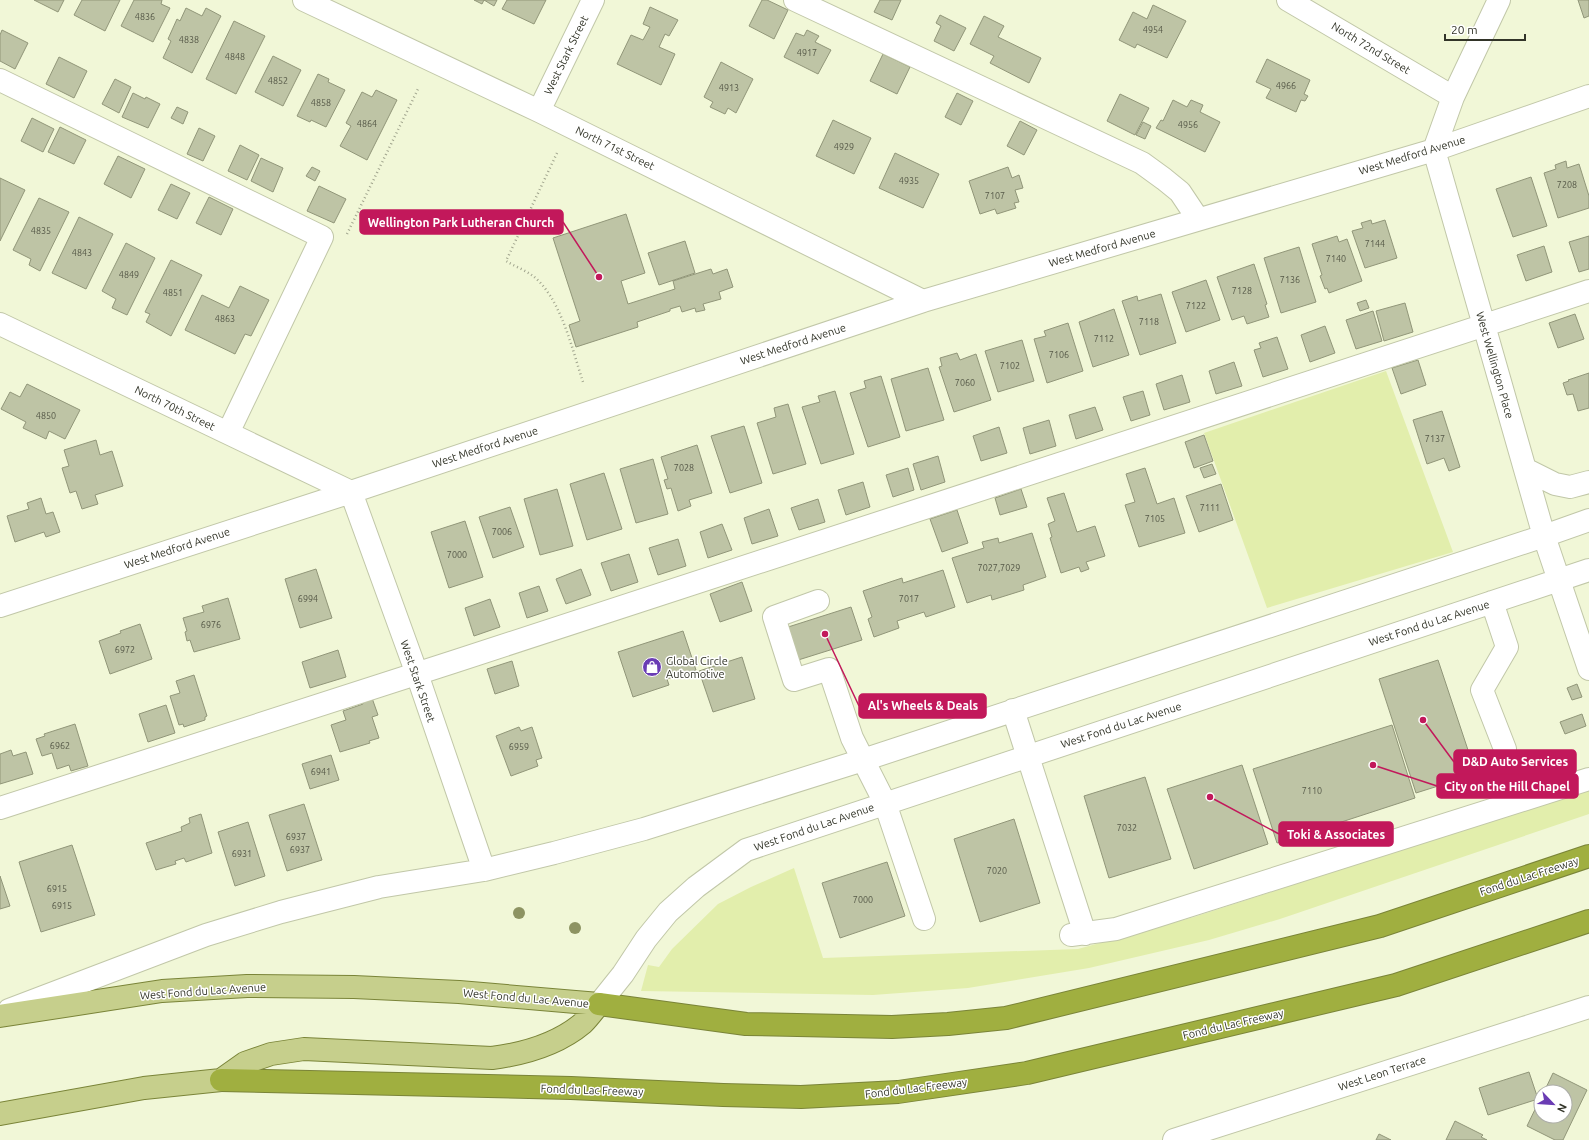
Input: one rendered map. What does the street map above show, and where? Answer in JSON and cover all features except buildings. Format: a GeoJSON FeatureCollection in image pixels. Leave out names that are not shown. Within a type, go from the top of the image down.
{"type":"FeatureCollection","features":[{"type":"Feature","properties":{"kind":"highway","name":"Fond du Lac Freeway"},"geometry":{"type":"LineString","coordinates":[[599,1004],[746,1024],[892,1027],[948,1024],[1006,1018],[1380,926],[1589,856]]}},
{"type":"Feature","properties":{"kind":"highway","name":"Fond du Lac Freeway"},"geometry":{"type":"LineString","coordinates":[[222,1080],[571,1088],[801,1097],[898,1092],[1027,1073],[1396,985],[1589,921]]}},
{"type":"Feature","properties":{"kind":"main road","name":"West Fond du Lac Avenue"},"geometry":{"type":"LineString","coordinates":[[0,1016],[162,991],[247,986],[354,987],[459,992],[599,1004]]}},
{"type":"Feature","properties":{"kind":"main road"},"geometry":{"type":"LineString","coordinates":[[0,1114],[144,1088],[222,1080],[245,1063],[271,1054],[304,1049],[492,1058],[511,1055],[529,1051],[566,1034],[583,1023],[599,1004]]}},
{"type":"Feature","properties":{"kind":"street","name":"North 71st Street"},"geometry":{"type":"LineString","coordinates":[[304,0],[539,111],[923,301]]}},
{"type":"Feature","properties":{"kind":"street","name":"West Stark Street"},"geometry":{"type":"LineString","coordinates":[[539,111],[593,0]]}},
{"type":"Feature","properties":{"kind":"street"},"geometry":{"type":"LineString","coordinates":[[795,0],[1142,164],[1180,192],[1198,219]]}},
{"type":"Feature","properties":{"kind":"street","name":"North 72nd Street"},"geometry":{"type":"LineString","coordinates":[[1288,0],[1453,97]]}},
{"type":"Feature","properties":{"kind":"street"},"geometry":{"type":"LineString","coordinates":[[1434,150],[1453,97],[1498,0]]}},
{"type":"Feature","properties":{"kind":"street"},"geometry":{"type":"LineString","coordinates":[[0,80],[322,237],[228,433]]}},
{"type":"Feature","properties":{"kind":"street","name":"West Medford Avenue"},"geometry":{"type":"LineString","coordinates":[[0,606],[351,492],[923,301],[1434,150],[1589,96]]}},
{"type":"Feature","properties":{"kind":"street","name":"West Wellington Place"},"geometry":{"type":"LineString","coordinates":[[1434,150],[1544,536],[1589,669]]}},
{"type":"Feature","properties":{"kind":"street"},"geometry":{"type":"LineString","coordinates":[[0,808],[417,674],[1589,291]]}},
{"type":"Feature","properties":{"kind":"street","name":"North 70th Street"},"geometry":{"type":"LineString","coordinates":[[0,324],[351,492]]}},
{"type":"Feature","properties":{"kind":"street"},"geometry":{"type":"LineString","coordinates":[[1525,470],[1555,484],[1570,487],[1589,482]]}},
{"type":"Feature","properties":{"kind":"street","name":"West Stark Street"},"geometry":{"type":"LineString","coordinates":[[351,492],[417,674],[484,870]]}},
{"type":"Feature","properties":{"kind":"street"},"geometry":{"type":"LineString","coordinates":[[0,1013],[206,935],[280,912],[379,886],[484,870],[644,829],[863,760],[1589,520]]}},
{"type":"Feature","properties":{"kind":"street","name":"West Fond du Lac Avenue"},"geometry":{"type":"LineString","coordinates":[[599,1004],[623,974],[646,939],[668,912],[696,886],[746,850],[1589,570]]}},
{"type":"Feature","properties":{"kind":"street"},"geometry":{"type":"LineString","coordinates":[[818,601],[774,618],[794,680],[829,670],[852,738],[885,803],[924,919]]}},
{"type":"Feature","properties":{"kind":"street"},"geometry":{"type":"LineString","coordinates":[[1492,602],[1507,647],[1482,690],[1505,749]]}},
{"type":"Feature","properties":{"kind":"street"},"geometry":{"type":"LineString","coordinates":[[1014,710],[1078,934],[1116,929],[1589,779]]}},
{"type":"Feature","properties":{"kind":"street","name":"West Leon Terrace"},"geometry":{"type":"LineString","coordinates":[[1174,1140],[1589,1007]]}},
{"type":"Feature","properties":{"kind":"path"},"geometry":{"type":"LineString","coordinates":[[557,153],[506,261],[533,276],[550,294],[560,314],[583,382]]}},
{"type":"Feature","properties":{"kind":"green space"},"geometry":{"type":"Polygon","coordinates":[[[1386,371],[1453,552],[1267,608],[1204,433],[1386,371]]]}},
{"type":"Feature","properties":{"kind":"green space"},"geometry":{"type":"Polygon","coordinates":[[[1589,789],[1589,814],[1280,919],[1209,940],[1089,968],[968,988],[873,995],[641,991],[648,965],[659,967],[672,949],[718,904],[751,887],[794,868],[823,958],[1078,949],[1194,917],[1589,789]]]}},
{"type":"Feature","properties":{"kind":"place","name":"Wellington Park Lutheran Church"},"geometry":{"type":"Point","coordinates":[599,277]}},
{"type":"Feature","properties":{"kind":"place","name":"Al's Wheels & Deals"},"geometry":{"type":"Point","coordinates":[825,634]}},
{"type":"Feature","properties":{"kind":"place","name":"Global Circle Automotive"},"geometry":{"type":"Point","coordinates":[652,667]}},
{"type":"Feature","properties":{"kind":"place","name":"D&D Auto Services"},"geometry":{"type":"Point","coordinates":[1423,720]}},
{"type":"Feature","properties":{"kind":"place","name":"City on the Hill Chapel"},"geometry":{"type":"Point","coordinates":[1373,765]}},
{"type":"Feature","properties":{"kind":"place","name":"Toki & Associates"},"geometry":{"type":"Point","coordinates":[1210,797]}}]}
